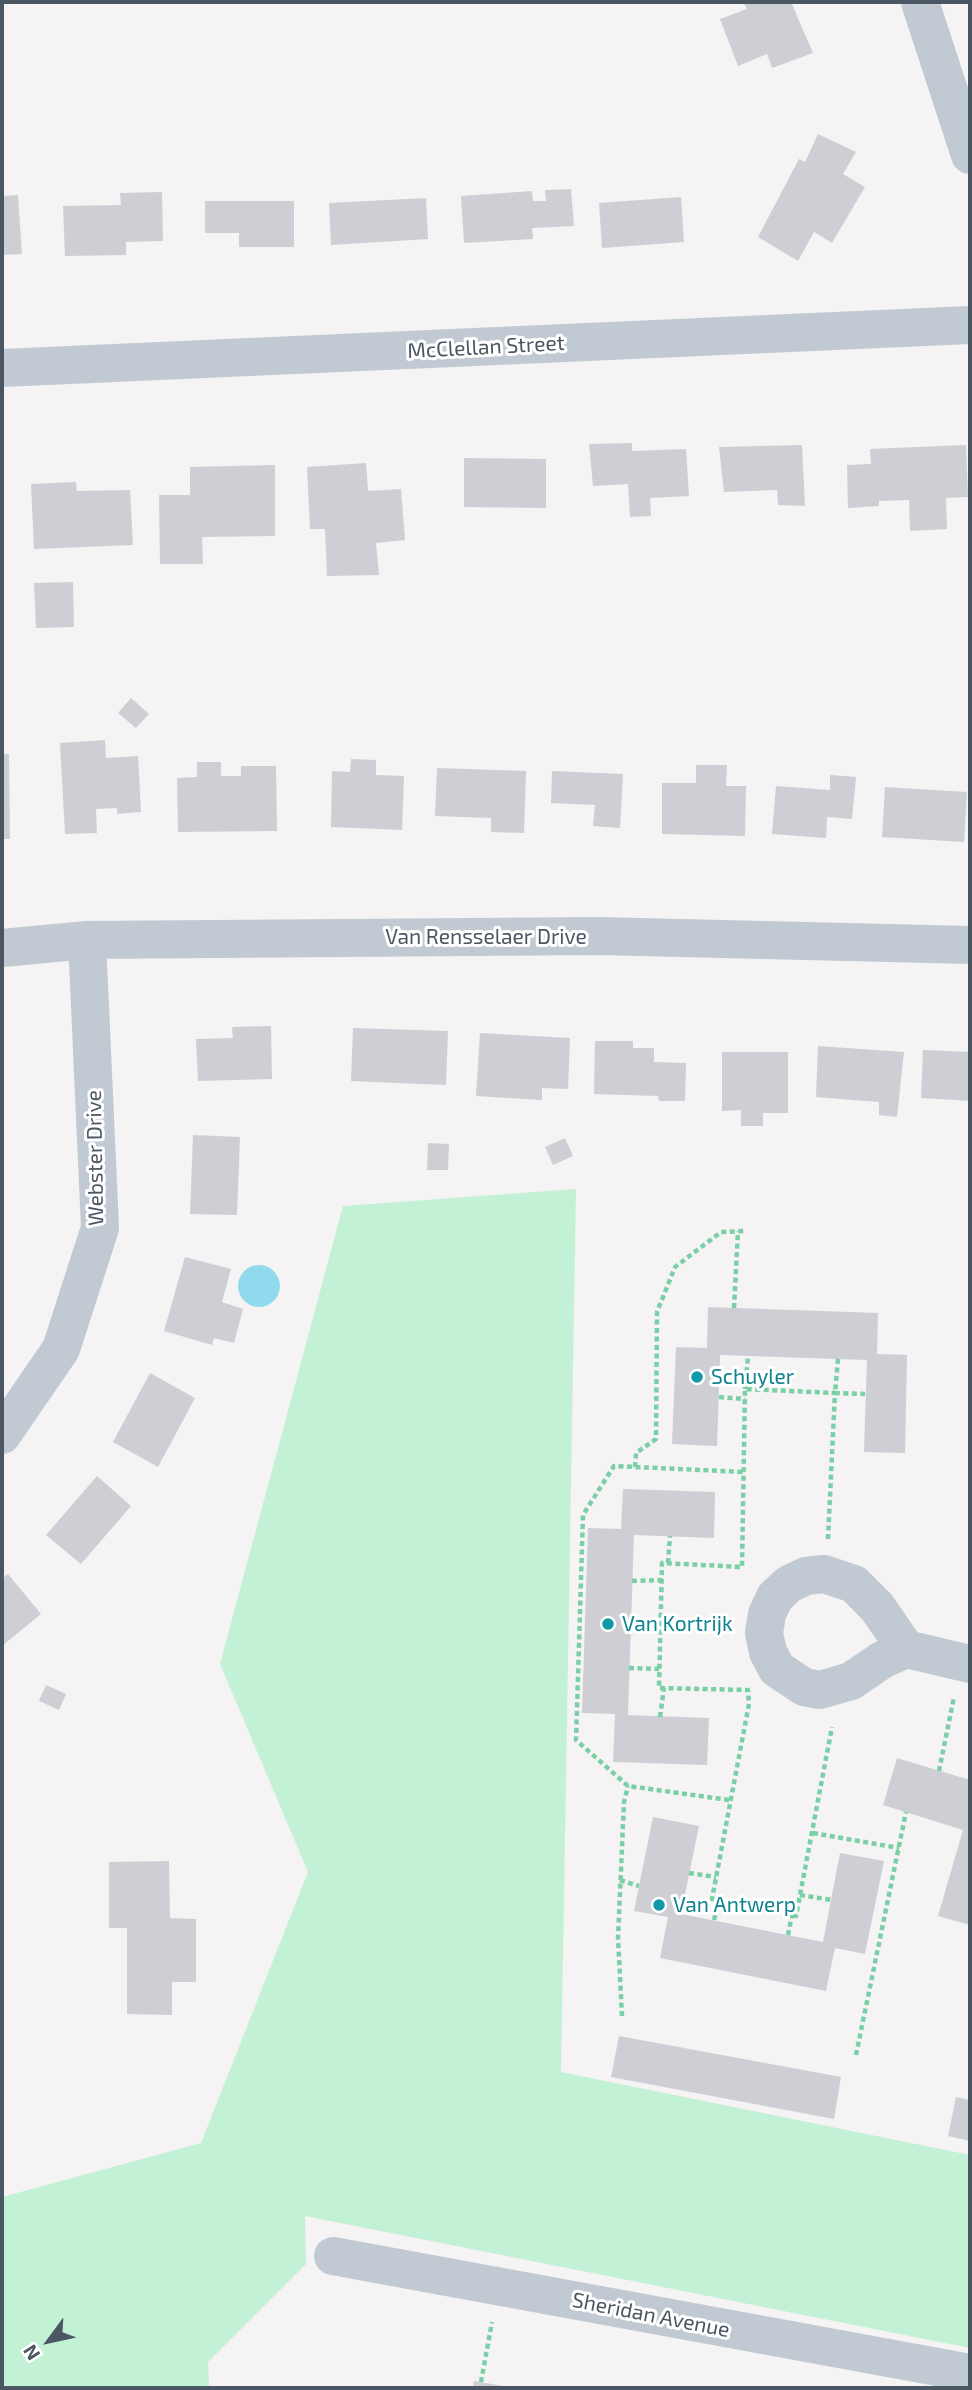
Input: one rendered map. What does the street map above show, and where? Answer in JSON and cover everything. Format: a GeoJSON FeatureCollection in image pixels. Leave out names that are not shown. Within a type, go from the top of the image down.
{"type":"FeatureCollection","features":[{"type":"Feature","properties":{"kind":"street"},"geometry":{"type":"LineString","coordinates":[[920,2],[970,155]]}},
{"type":"Feature","properties":{"kind":"street","name":"McClellan Street"},"geometry":{"type":"LineString","coordinates":[[2,368],[970,325]]}},
{"type":"Feature","properties":{"kind":"street","name":"Van Rensselaer Drive"},"geometry":{"type":"LineString","coordinates":[[2,948],[87,940],[599,936],[970,945]]}},
{"type":"Feature","properties":{"kind":"street","name":"Webster Drive"},"geometry":{"type":"LineString","coordinates":[[2,1434],[61,1349],[100,1228],[87,940]]}},
{"type":"Feature","properties":{"kind":"street"},"geometry":{"type":"LineString","coordinates":[[906,1649],[970,1664]]}},
{"type":"Feature","properties":{"kind":"street","name":"Sheridan Avenue"},"geometry":{"type":"LineString","coordinates":[[333,2256],[970,2373]]}},
{"type":"Feature","properties":{"kind":"path"},"geometry":{"type":"LineString","coordinates":[[734,1308],[738,1231]]}},
{"type":"Feature","properties":{"kind":"path"},"geometry":{"type":"LineString","coordinates":[[635,1467],[636,1452],[656,1439],[657,1312],[675,1267],[721,1232],[746,1231]]}},
{"type":"Feature","properties":{"kind":"path"},"geometry":{"type":"LineString","coordinates":[[745,1389],[748,1356]]}},
{"type":"Feature","properties":{"kind":"path"},"geometry":{"type":"LineString","coordinates":[[838,1359],[835,1393],[866,1394]]}},
{"type":"Feature","properties":{"kind":"path"},"geometry":{"type":"LineString","coordinates":[[719,1397],[745,1399]]}},
{"type":"Feature","properties":{"kind":"path"},"geometry":{"type":"LineString","coordinates":[[729,1800],[628,1786],[576,1740],[583,1515],[614,1466],[744,1472]]}},
{"type":"Feature","properties":{"kind":"path"},"geometry":{"type":"LineString","coordinates":[[668,1563],[670,1536]]}},
{"type":"Feature","properties":{"kind":"path"},"geometry":{"type":"LineString","coordinates":[[632,1581],[662,1580]]}},
{"type":"Feature","properties":{"kind":"path"},"geometry":{"type":"LineString","coordinates":[[629,1668],[659,1669]]}},
{"type":"Feature","properties":{"kind":"path"},"geometry":{"type":"LineString","coordinates":[[660,1717],[664,1688]]}},
{"type":"Feature","properties":{"kind":"path"},"geometry":{"type":"LineString","coordinates":[[939,1770],[952,1706]]}},
{"type":"Feature","properties":{"kind":"path"},"geometry":{"type":"LineString","coordinates":[[830,1746],[832,1724]]}},
{"type":"Feature","properties":{"kind":"path"},"geometry":{"type":"LineString","coordinates":[[622,2016],[618,1938],[624,1802],[628,1786]]}},
{"type":"Feature","properties":{"kind":"path"},"geometry":{"type":"LineString","coordinates":[[856,2055],[906,1812]]}},
{"type":"Feature","properties":{"kind":"path"},"geometry":{"type":"LineString","coordinates":[[813,1833],[899,1847]]}},
{"type":"Feature","properties":{"kind":"path"},"geometry":{"type":"LineString","coordinates":[[689,1873],[716,1877]]}},
{"type":"Feature","properties":{"kind":"path"},"geometry":{"type":"LineString","coordinates":[[621,1880],[639,1886]]}},
{"type":"Feature","properties":{"kind":"path"},"geometry":{"type":"LineString","coordinates":[[800,1895],[832,1900]]}},
{"type":"Feature","properties":{"kind":"path"},"geometry":{"type":"LineString","coordinates":[[714,1920],[719,1900]]}},
{"type":"Feature","properties":{"kind":"path"},"geometry":{"type":"LineString","coordinates":[[788,1935],[792,1915]]}},
{"type":"Feature","properties":{"kind":"path"},"geometry":{"type":"LineString","coordinates":[[481,2382],[499,2287]]}},
{"type":"Feature","properties":{"kind":"green space"},"geometry":{"type":"Polygon","coordinates":[[[576,1189],[561,2072],[970,2155],[970,2348],[305,2216],[306,2264],[208,2362],[209,2388],[2,2388],[2,2197],[201,2143],[308,1872],[220,1664],[343,1206],[576,1189]]]}},
{"type":"Feature","properties":{"kind":"water"},"geometry":{"type":"Polygon","coordinates":[[[259,1265],[274,1271],[280,1286],[274,1301],[259,1307],[244,1301],[238,1286],[244,1271],[259,1265]]]}},
{"type":"Feature","properties":{"kind":"building"},"geometry":{"type":"Polygon","coordinates":[[[743,2],[791,2],[813,53],[772,68],[767,54],[738,66],[720,19],[747,9],[743,2]]]}},
{"type":"Feature","properties":{"kind":"building"},"geometry":{"type":"Polygon","coordinates":[[[818,134],[856,152],[843,174],[865,187],[832,243],[814,232],[798,261],[758,237],[799,159],[805,162],[818,134]]]}},
{"type":"Feature","properties":{"kind":"building"},"geometry":{"type":"Polygon","coordinates":[[[571,189],[574,226],[532,228],[533,239],[464,243],[461,196],[532,191],[533,201],[546,201],[545,190],[571,189]]]}},
{"type":"Feature","properties":{"kind":"building"},"geometry":{"type":"Polygon","coordinates":[[[162,192],[163,241],[126,242],[126,255],[65,256],[63,206],[121,205],[120,193],[162,192]]]}},
{"type":"Feature","properties":{"kind":"building"},"geometry":{"type":"Polygon","coordinates":[[[18,195],[22,254],[2,255],[2,196],[18,195]]]}},
{"type":"Feature","properties":{"kind":"building"},"geometry":{"type":"Polygon","coordinates":[[[681,197],[684,242],[602,248],[599,203],[681,197]]]}},
{"type":"Feature","properties":{"kind":"building"},"geometry":{"type":"Polygon","coordinates":[[[426,198],[428,239],[331,245],[329,203],[426,198]]]}},
{"type":"Feature","properties":{"kind":"building"},"geometry":{"type":"Polygon","coordinates":[[[205,201],[294,201],[294,247],[239,247],[239,233],[205,233],[205,201]]]}},
{"type":"Feature","properties":{"kind":"building"},"geometry":{"type":"Polygon","coordinates":[[[632,443],[632,451],[686,449],[689,496],[650,498],[651,516],[630,517],[628,484],[593,486],[589,444],[632,443]]]}},
{"type":"Feature","properties":{"kind":"building"},"geometry":{"type":"Polygon","coordinates":[[[802,445],[805,506],[778,505],[777,490],[724,492],[719,447],[802,445]]]}},
{"type":"Feature","properties":{"kind":"building"},"geometry":{"type":"Polygon","coordinates":[[[966,445],[968,497],[946,498],[947,529],[910,531],[909,500],[879,501],[879,506],[848,508],[847,465],[871,464],[870,449],[966,445]]]}},
{"type":"Feature","properties":{"kind":"building"},"geometry":{"type":"Polygon","coordinates":[[[464,458],[546,459],[546,508],[464,507],[464,458]]]}},
{"type":"Feature","properties":{"kind":"building"},"geometry":{"type":"Polygon","coordinates":[[[366,463],[368,491],[401,489],[405,540],[376,543],[379,575],[327,576],[325,529],[310,529],[307,467],[366,463]]]}},
{"type":"Feature","properties":{"kind":"building"},"geometry":{"type":"Polygon","coordinates":[[[275,465],[275,536],[202,537],[203,564],[160,564],[159,495],[190,495],[190,467],[275,465]]]}},
{"type":"Feature","properties":{"kind":"building"},"geometry":{"type":"Polygon","coordinates":[[[76,482],[77,491],[130,490],[133,545],[34,549],[31,484],[76,482]]]}},
{"type":"Feature","properties":{"kind":"building"},"geometry":{"type":"Polygon","coordinates":[[[73,582],[74,627],[36,628],[34,583],[73,582]]]}},
{"type":"Feature","properties":{"kind":"building"},"geometry":{"type":"Polygon","coordinates":[[[131,698],[149,714],[136,728],[118,713],[131,698]]]}},
{"type":"Feature","properties":{"kind":"building"},"geometry":{"type":"Polygon","coordinates":[[[105,740],[106,758],[138,756],[141,812],[117,814],[117,808],[96,809],[97,833],[65,834],[60,743],[105,740]]]}},
{"type":"Feature","properties":{"kind":"building"},"geometry":{"type":"Polygon","coordinates":[[[2,754],[9,754],[10,839],[2,839],[2,754]]]}},
{"type":"Feature","properties":{"kind":"building"},"geometry":{"type":"Polygon","coordinates":[[[351,759],[376,760],[376,775],[404,776],[402,830],[331,827],[332,771],[350,772],[351,759]]]}},
{"type":"Feature","properties":{"kind":"building"},"geometry":{"type":"Polygon","coordinates":[[[197,762],[221,762],[221,776],[241,776],[241,766],[276,766],[277,831],[178,832],[177,778],[197,777],[197,762]]]}},
{"type":"Feature","properties":{"kind":"building"},"geometry":{"type":"Polygon","coordinates":[[[696,765],[727,765],[726,786],[746,786],[745,836],[662,834],[662,783],[696,783],[696,765]]]}},
{"type":"Feature","properties":{"kind":"building"},"geometry":{"type":"Polygon","coordinates":[[[437,768],[526,771],[524,833],[491,832],[491,818],[435,816],[437,768]]]}},
{"type":"Feature","properties":{"kind":"building"},"geometry":{"type":"Polygon","coordinates":[[[552,771],[623,774],[620,828],[593,826],[595,805],[551,803],[552,771]]]}},
{"type":"Feature","properties":{"kind":"building"},"geometry":{"type":"Polygon","coordinates":[[[830,775],[856,777],[852,819],[827,817],[826,838],[772,834],[776,786],[830,790],[830,775]]]}},
{"type":"Feature","properties":{"kind":"building"},"geometry":{"type":"Polygon","coordinates":[[[885,787],[967,792],[964,842],[882,837],[885,787]]]}},
{"type":"Feature","properties":{"kind":"building"},"geometry":{"type":"Polygon","coordinates":[[[271,1026],[272,1079],[198,1081],[196,1039],[233,1038],[232,1027],[271,1026]]]}},
{"type":"Feature","properties":{"kind":"building"},"geometry":{"type":"Polygon","coordinates":[[[353,1028],[448,1031],[446,1085],[351,1081],[353,1028]]]}},
{"type":"Feature","properties":{"kind":"building"},"geometry":{"type":"Polygon","coordinates":[[[480,1033],[570,1038],[568,1089],[542,1088],[542,1100],[476,1096],[480,1033]]]}},
{"type":"Feature","properties":{"kind":"building"},"geometry":{"type":"Polygon","coordinates":[[[595,1041],[633,1041],[633,1048],[654,1048],[654,1062],[686,1063],[685,1101],[659,1101],[658,1096],[594,1094],[595,1041]]]}},
{"type":"Feature","properties":{"kind":"building"},"geometry":{"type":"Polygon","coordinates":[[[818,1046],[904,1052],[897,1117],[879,1115],[879,1102],[816,1097],[818,1046]]]}},
{"type":"Feature","properties":{"kind":"building"},"geometry":{"type":"Polygon","coordinates":[[[923,1050],[970,1052],[970,1101],[921,1098],[923,1050]]]}},
{"type":"Feature","properties":{"kind":"building"},"geometry":{"type":"Polygon","coordinates":[[[722,1052],[788,1052],[788,1113],[763,1113],[763,1126],[741,1126],[741,1110],[722,1111],[722,1052]]]}},
{"type":"Feature","properties":{"kind":"building"},"geometry":{"type":"Polygon","coordinates":[[[193,1135],[240,1137],[237,1215],[190,1214],[193,1135]]]}},
{"type":"Feature","properties":{"kind":"building"},"geometry":{"type":"Polygon","coordinates":[[[565,1138],[573,1156],[553,1165],[545,1147],[565,1138]]]}},
{"type":"Feature","properties":{"kind":"building"},"geometry":{"type":"Polygon","coordinates":[[[428,1143],[449,1144],[448,1170],[427,1170],[428,1143]]]}},
{"type":"Feature","properties":{"kind":"building"},"geometry":{"type":"Polygon","coordinates":[[[185,1257],[231,1269],[222,1302],[243,1309],[234,1343],[214,1338],[212,1345],[164,1331],[185,1257]]]}},
{"type":"Feature","properties":{"kind":"building","name":"Schuyler"},"geometry":{"type":"Polygon","coordinates":[[[708,1307],[878,1313],[877,1354],[907,1355],[905,1453],[864,1452],[867,1360],[720,1355],[717,1446],[672,1444],[676,1347],[707,1348],[708,1307]]]}},
{"type":"Feature","properties":{"kind":"building"},"geometry":{"type":"Polygon","coordinates":[[[150,1373],[195,1398],[158,1467],[113,1442],[150,1373]]]}},
{"type":"Feature","properties":{"kind":"building"},"geometry":{"type":"Polygon","coordinates":[[[97,1476],[131,1506],[81,1564],[46,1535],[97,1476]]]}},
{"type":"Feature","properties":{"kind":"building","name":"Van Kortrijk"},"geometry":{"type":"Polygon","coordinates":[[[623,1489],[715,1492],[714,1538],[634,1535],[628,1715],[709,1718],[707,1765],[613,1762],[615,1714],[582,1713],[588,1528],[621,1529],[623,1489]]]}},
{"type":"Feature","properties":{"kind":"building"},"geometry":{"type":"Polygon","coordinates":[[[8,1574],[41,1614],[2,1646],[2,1579],[8,1574]]]}},
{"type":"Feature","properties":{"kind":"building"},"geometry":{"type":"Polygon","coordinates":[[[46,1685],[66,1694],[59,1710],[39,1701],[46,1685]]]}},
{"type":"Feature","properties":{"kind":"building"},"geometry":{"type":"Polygon","coordinates":[[[897,1758],[970,1780],[970,1925],[938,1916],[963,1830],[883,1805],[897,1758]]]}},
{"type":"Feature","properties":{"kind":"building","name":"Van Antwerp"},"geometry":{"type":"Polygon","coordinates":[[[653,1817],[699,1826],[681,1914],[823,1942],[840,1853],[884,1861],[865,1954],[835,1948],[826,1991],[660,1958],[668,1917],[634,1911],[653,1817]]]}},
{"type":"Feature","properties":{"kind":"building"},"geometry":{"type":"Polygon","coordinates":[[[169,1861],[170,1918],[196,1919],[196,1982],[172,1982],[172,2015],[127,2014],[127,1928],[109,1928],[109,1862],[169,1861]]]}},
{"type":"Feature","properties":{"kind":"building"},"geometry":{"type":"Polygon","coordinates":[[[619,2036],[841,2077],[834,2119],[611,2077],[619,2036]]]}},
{"type":"Feature","properties":{"kind":"building"},"geometry":{"type":"Polygon","coordinates":[[[956,2097],[970,2100],[970,2141],[948,2136],[956,2097]]]}},
{"type":"Feature","properties":{"kind":"building"},"geometry":{"type":"Polygon","coordinates":[[[474,2381],[509,2387],[473,2388],[474,2381]]]}},
{"type":"Feature","properties":{"kind":"place","name":"Schuyler"},"geometry":{"type":"Point","coordinates":[697,1377]}},
{"type":"Feature","properties":{"kind":"place","name":"Van Kortrijk"},"geometry":{"type":"Point","coordinates":[608,1624]}},
{"type":"Feature","properties":{"kind":"place","name":"Van Antwerp"},"geometry":{"type":"Point","coordinates":[659,1905]}}]}
